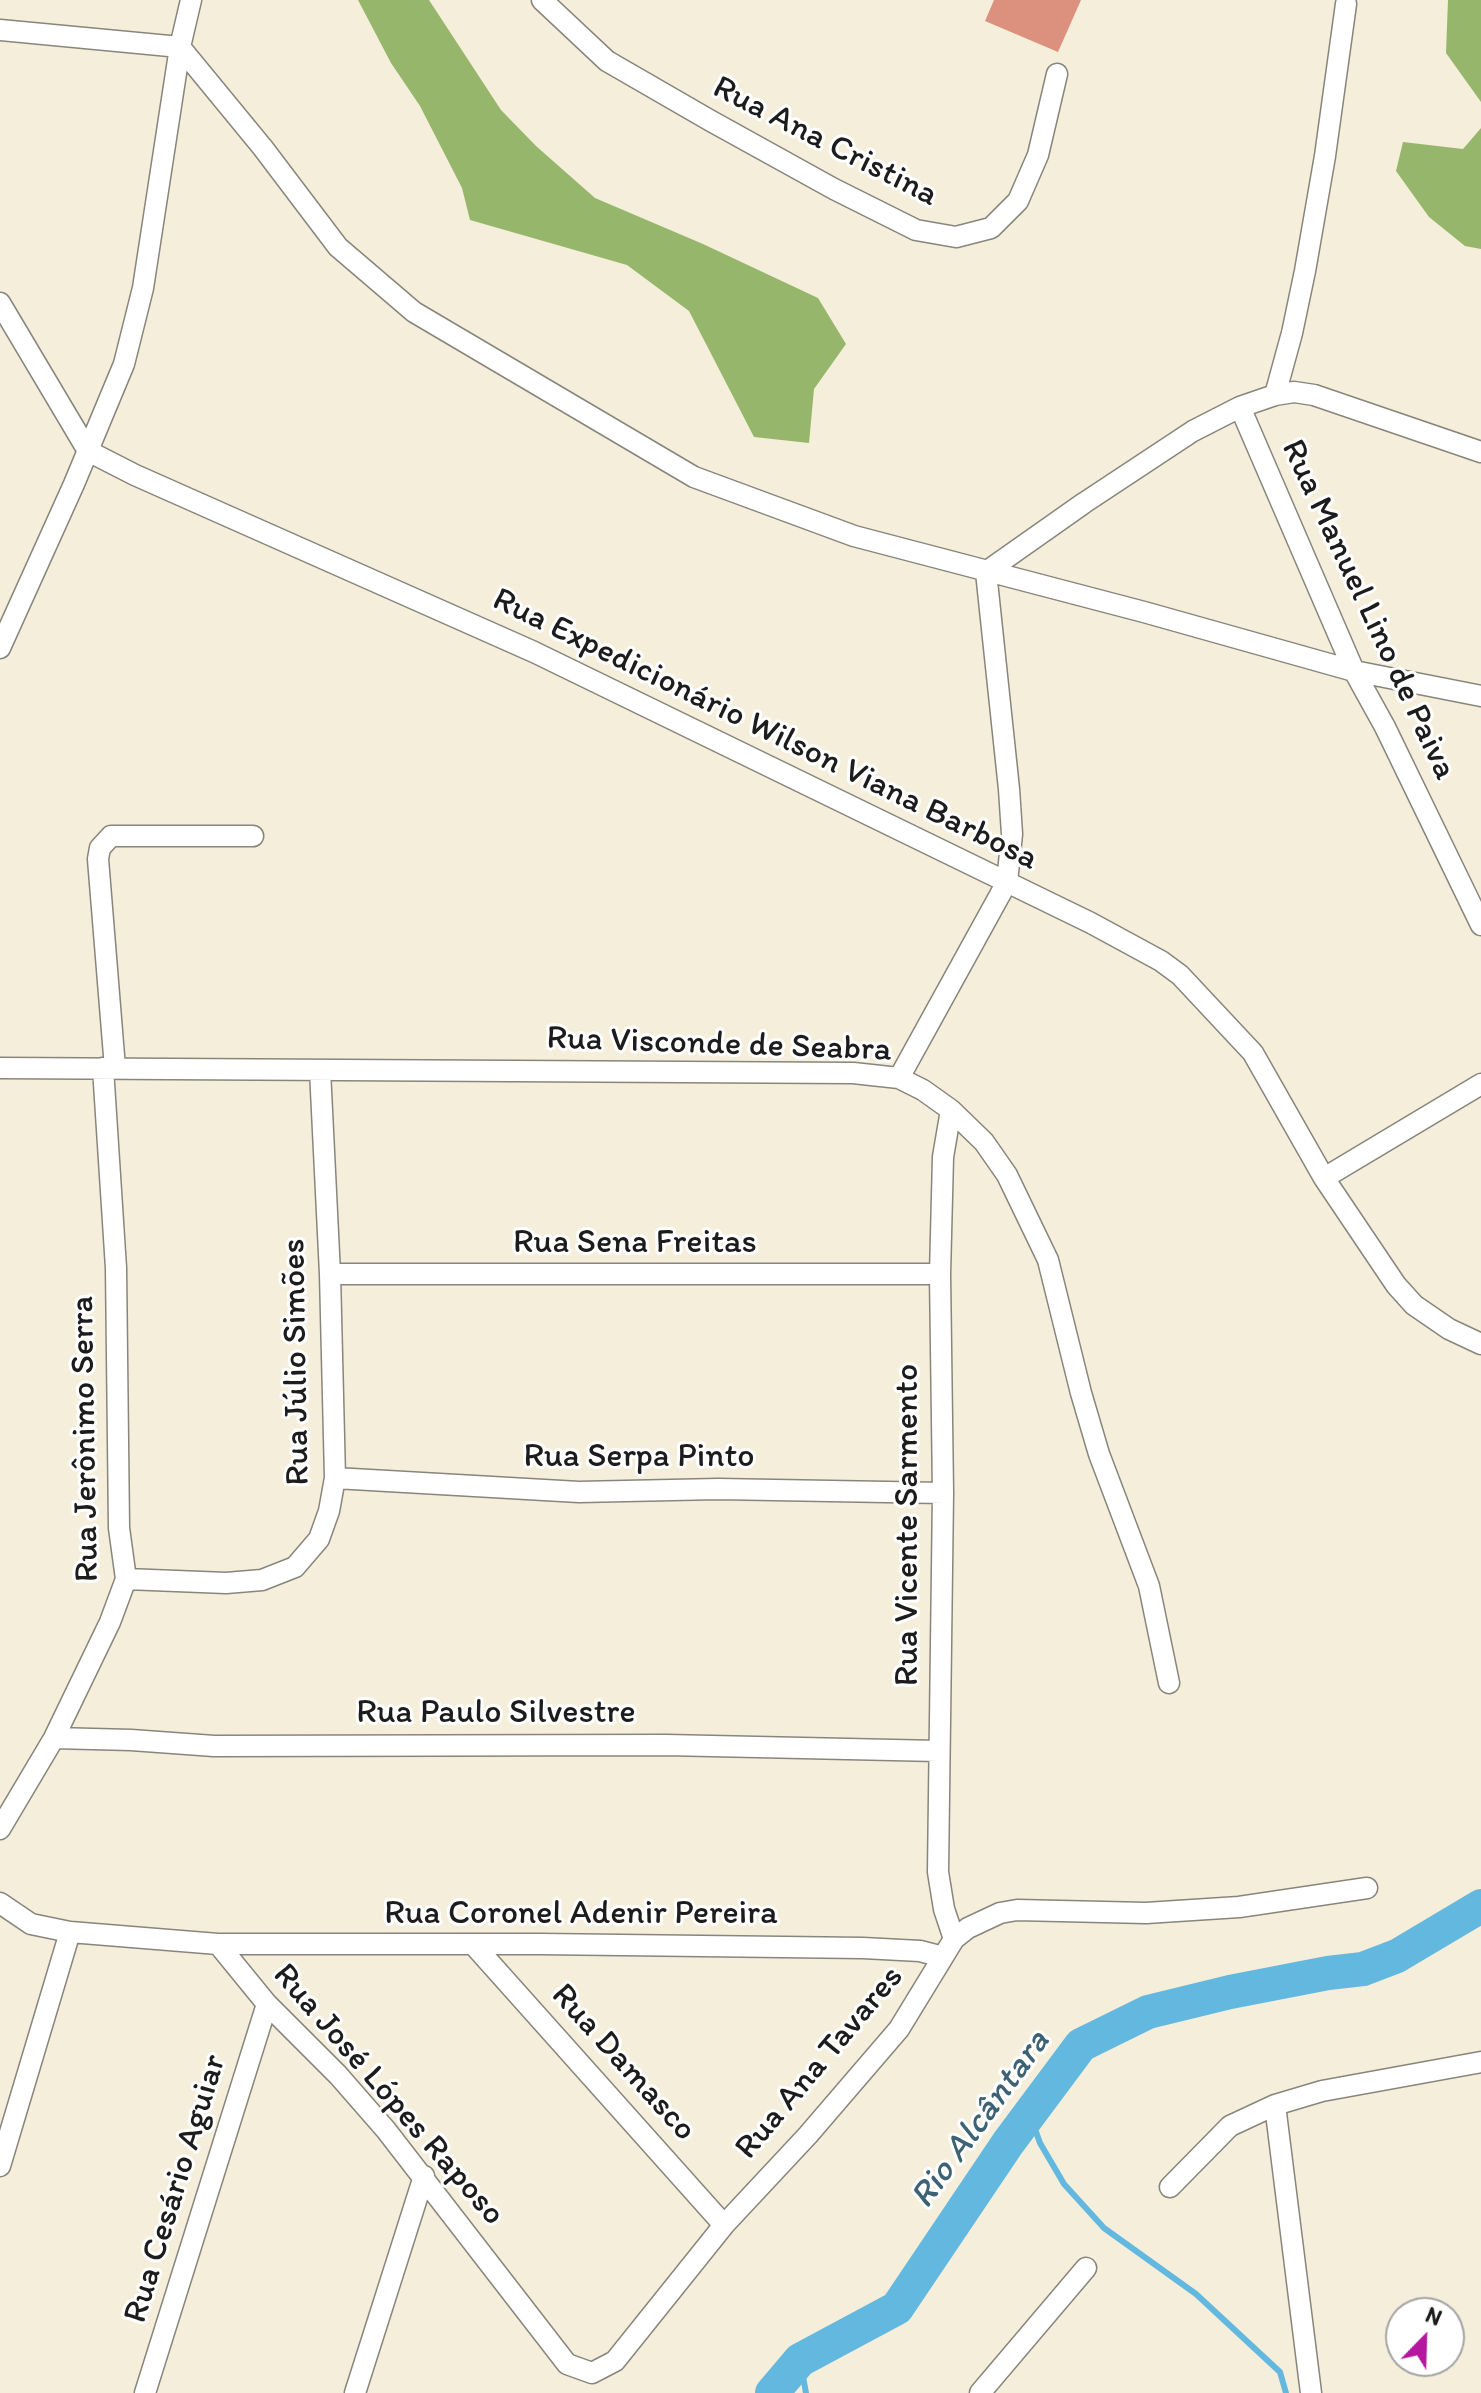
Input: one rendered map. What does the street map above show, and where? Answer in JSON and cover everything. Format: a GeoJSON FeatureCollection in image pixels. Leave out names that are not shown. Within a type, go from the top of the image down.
{"type":"FeatureCollection","features":[{"type":"Feature","properties":{"kind":"street"},"geometry":{"type":"LineString","coordinates":[[0,648],[124,364],[143,288],[180,47],[191,0]]}},
{"type":"Feature","properties":{"kind":"street"},"geometry":{"type":"LineString","coordinates":[[545,4],[568,0]]}},
{"type":"Feature","properties":{"kind":"street","name":"Rua Ana Cristina"},"geometry":{"type":"LineString","coordinates":[[545,4],[607,61],[711,121],[916,230],[956,237],[991,228],[1018,201],[1038,155],[1057,74]]}},
{"type":"Feature","properties":{"kind":"street"},"geometry":{"type":"LineString","coordinates":[[1275,395],[1305,271],[1346,4]]}},
{"type":"Feature","properties":{"kind":"street"},"geometry":{"type":"LineString","coordinates":[[0,30],[180,47],[263,148],[338,247],[414,312],[694,477],[854,536],[1158,615],[1354,671],[1481,696]]}},
{"type":"Feature","properties":{"kind":"street"},"geometry":{"type":"LineString","coordinates":[[0,303],[88,451]]}},
{"type":"Feature","properties":{"kind":"street"},"geometry":{"type":"LineString","coordinates":[[986,572],[1193,431],[1240,407],[1275,395],[1294,392],[1314,395],[1481,452]]}},
{"type":"Feature","properties":{"kind":"street","name":"Rua Manuel Lino de Paiva"},"geometry":{"type":"LineString","coordinates":[[1240,407],[1354,671],[1385,727],[1481,925]]}},
{"type":"Feature","properties":{"kind":"street","name":"Rua Expedicionário Wilson Viana Barbosa"},"geometry":{"type":"LineString","coordinates":[[88,451],[135,475],[534,652],[1007,882],[1161,961],[1180,975],[1253,1053],[1324,1178],[1377,1259],[1414,1305],[1449,1329],[1481,1344]]}},
{"type":"Feature","properties":{"kind":"street"},"geometry":{"type":"LineString","coordinates":[[899,1078],[1007,882],[1012,834],[1009,789],[986,572]]}},
{"type":"Feature","properties":{"kind":"street","name":"Rua Jerônimo Serra"},"geometry":{"type":"LineString","coordinates":[[0,1829],[54,1738],[110,1622],[126,1579],[119,1528],[116,1268],[100,848],[111,836],[253,836]]}},
{"type":"Feature","properties":{"kind":"street","name":"Rua Visconde de Seabra"},"geometry":{"type":"LineString","coordinates":[[0,1068],[853,1073],[899,1078],[923,1090],[951,1110],[984,1142],[1007,1175],[1048,1260],[1099,1454],[1149,1586],[1169,1683]]}},
{"type":"Feature","properties":{"kind":"street","name":"Rua Júlio Simões"},"geometry":{"type":"LineString","coordinates":[[126,1579],[226,1583],[262,1580],[295,1567],[319,1539],[329,1511],[335,1478],[330,1274],[320,1070]]}},
{"type":"Feature","properties":{"kind":"street"},"geometry":{"type":"LineString","coordinates":[[1324,1178],[1481,1084]]}},
{"type":"Feature","properties":{"kind":"street","name":"Rua Vicente Sarmento"},"geometry":{"type":"LineString","coordinates":[[949,1948],[938,1872],[938,1751],[943,1493],[940,1274],[943,1157],[951,1110]]}},
{"type":"Feature","properties":{"kind":"street","name":"Rua Sena Freitas"},"geometry":{"type":"LineString","coordinates":[[330,1274],[940,1274]]}},
{"type":"Feature","properties":{"kind":"street","name":"Rua Serpa Pinto"},"geometry":{"type":"LineString","coordinates":[[335,1478],[579,1492],[731,1489],[943,1493]]}},
{"type":"Feature","properties":{"kind":"street","name":"Rua Paulo Silvestre"},"geometry":{"type":"LineString","coordinates":[[54,1738],[214,1746],[666,1745],[938,1751]]}},
{"type":"Feature","properties":{"kind":"street","name":"Rua Ana Tavares"},"geometry":{"type":"LineString","coordinates":[[567,2364],[592,2373],[615,2361],[724,2225],[808,2135],[899,2029],[949,1948],[983,1920],[1017,1910],[1146,1913],[1239,1907],[1367,1888]]}},
{"type":"Feature","properties":{"kind":"street","name":"Rua Coronel Adenir Pereira"},"geometry":{"type":"LineString","coordinates":[[0,1903],[31,1924],[70,1932],[218,1944],[473,1944],[920,1951],[949,1948]]}},
{"type":"Feature","properties":{"kind":"street"},"geometry":{"type":"LineString","coordinates":[[0,2166],[70,1932]]}},
{"type":"Feature","properties":{"kind":"street","name":"Rua José Lópes Raposo"},"geometry":{"type":"LineString","coordinates":[[218,1944],[267,2004],[338,2075],[424,2176],[567,2364]]}},
{"type":"Feature","properties":{"kind":"street","name":"Rua Damasco"},"geometry":{"type":"LineString","coordinates":[[473,1944],[724,2225]]}},
{"type":"Feature","properties":{"kind":"street","name":"Rua Cesário Aguiar"},"geometry":{"type":"LineString","coordinates":[[145,2393],[267,2004]]}},
{"type":"Feature","properties":{"kind":"street"},"geometry":{"type":"LineString","coordinates":[[1170,2187],[1230,2126],[1275,2105],[1322,2091],[1481,2062]]}},
{"type":"Feature","properties":{"kind":"street"},"geometry":{"type":"LineString","coordinates":[[1275,2105],[1311,2393]]}},
{"type":"Feature","properties":{"kind":"street"},"geometry":{"type":"LineString","coordinates":[[355,2393],[424,2176]]}},
{"type":"Feature","properties":{"kind":"street"},"geometry":{"type":"LineString","coordinates":[[980,2393],[1086,2268]]}},
{"type":"Feature","properties":{"kind":"green space"},"geometry":{"type":"Polygon","coordinates":[[[358,0],[429,0],[501,110],[595,198],[818,298],[846,344],[814,389],[809,443],[754,437],[689,311],[627,265],[470,220],[462,188],[420,106],[391,63],[358,0]]]}},
{"type":"Feature","properties":{"kind":"green space"},"geometry":{"type":"Polygon","coordinates":[[[1448,0],[1481,0],[1481,102],[1446,53],[1448,0]]]}},
{"type":"Feature","properties":{"kind":"green space"},"geometry":{"type":"Polygon","coordinates":[[[1481,128],[1481,249],[1465,246],[1429,217],[1396,171],[1403,142],[1463,149],[1481,128]]]}},
{"type":"Feature","properties":{"kind":"building"},"geometry":{"type":"Polygon","coordinates":[[[994,0],[1081,0],[1058,52],[985,21],[994,0]]]}},
{"type":"Feature","properties":{"kind":"waterway","name":"Rio Alcântara"},"geometry":{"type":"LineString","coordinates":[[772,2393],[800,2360],[897,2308],[1008,2143],[1081,2045],[1148,2012],[1230,1992],[1363,1969],[1397,1956],[1481,1906]]}},
{"type":"Feature","properties":{"kind":"waterway"},"geometry":{"type":"LineString","coordinates":[[1030,2115],[1040,2143],[1064,2184],[1104,2228],[1196,2294],[1280,2372],[1286,2393]]}},
{"type":"Feature","properties":{"kind":"waterway"},"geometry":{"type":"LineString","coordinates":[[800,2360],[806,2393]]}}]}
